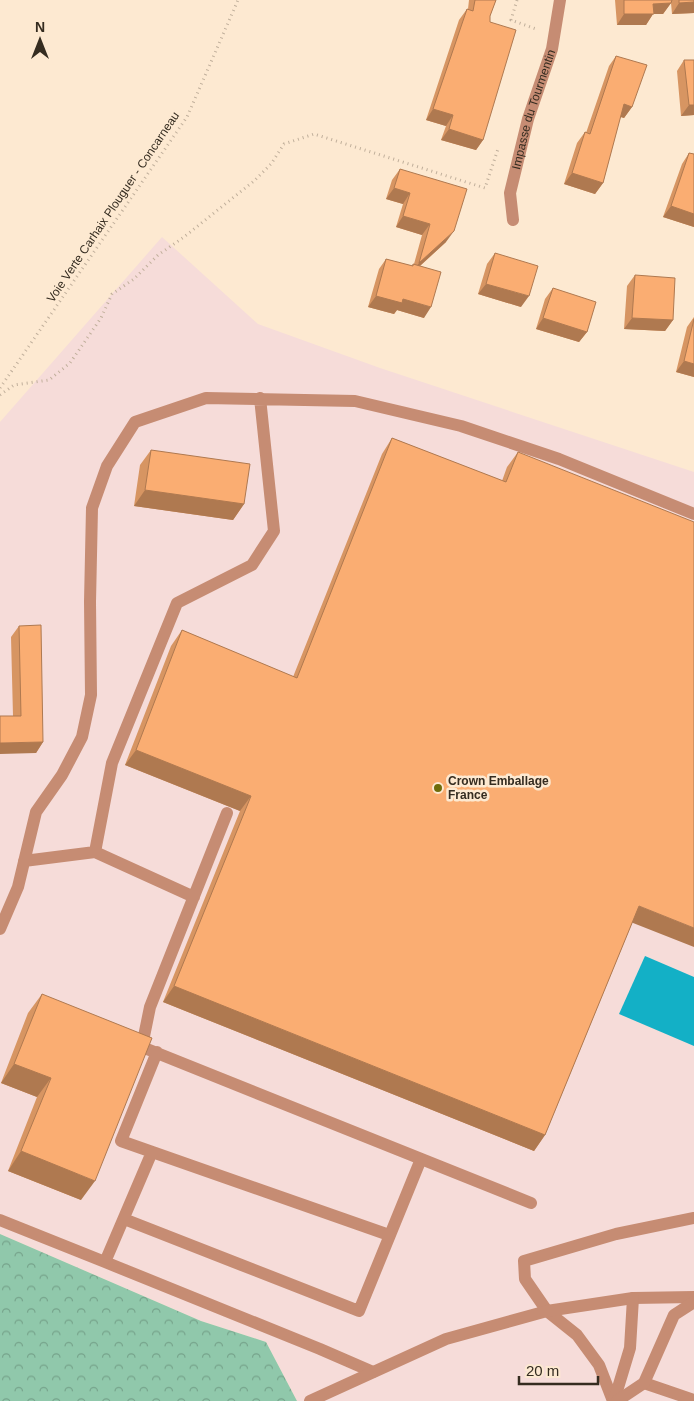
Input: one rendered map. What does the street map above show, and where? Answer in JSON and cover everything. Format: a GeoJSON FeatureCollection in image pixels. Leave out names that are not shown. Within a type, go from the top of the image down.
{"type":"FeatureCollection","features":[{"type":"Feature","properties":{"kind":"street","name":"Impasse du Tourmentin"},"geometry":{"type":"LineString","coordinates":[[513,220],[510,192],[528,119],[552,49],[560,0]]}},
{"type":"Feature","properties":{"kind":"street"},"geometry":{"type":"LineString","coordinates":[[0,930],[18,887],[36,812],[62,775],[82,737],[91,695],[92,508],[107,466],[135,422],[206,398],[355,401],[461,426],[560,459],[694,514]]}},
{"type":"Feature","properties":{"kind":"street"},"geometry":{"type":"LineString","coordinates":[[95,852],[112,763],[177,602],[252,565],[274,531],[260,398]]}},
{"type":"Feature","properties":{"kind":"street"},"geometry":{"type":"LineString","coordinates":[[142,1046],[150,1007],[227,814]]}},
{"type":"Feature","properties":{"kind":"street"},"geometry":{"type":"LineString","coordinates":[[24,861],[95,852],[194,896]]}},
{"type":"Feature","properties":{"kind":"street"},"geometry":{"type":"LineString","coordinates":[[116,1037],[531,1203]]}},
{"type":"Feature","properties":{"kind":"street"},"geometry":{"type":"LineString","coordinates":[[157,1052],[121,1141],[389,1235]]}},
{"type":"Feature","properties":{"kind":"street"},"geometry":{"type":"LineString","coordinates":[[105,1262],[152,1152]]}},
{"type":"Feature","properties":{"kind":"street"},"geometry":{"type":"LineString","coordinates":[[124,1219],[359,1311],[421,1159]]}},
{"type":"Feature","properties":{"kind":"street"},"geometry":{"type":"LineString","coordinates":[[615,1401],[599,1364],[577,1335],[547,1311],[525,1279],[524,1261],[616,1234],[694,1218]]}},
{"type":"Feature","properties":{"kind":"street"},"geometry":{"type":"LineString","coordinates":[[0,1220],[373,1372]]}},
{"type":"Feature","properties":{"kind":"street"},"geometry":{"type":"LineString","coordinates":[[310,1401],[446,1340],[547,1311],[633,1298],[694,1297]]}},
{"type":"Feature","properties":{"kind":"street"},"geometry":{"type":"LineString","coordinates":[[615,1401],[630,1348],[633,1298]]}},
{"type":"Feature","properties":{"kind":"street"},"geometry":{"type":"LineString","coordinates":[[615,1401],[644,1383],[674,1315],[694,1302]]}},
{"type":"Feature","properties":{"kind":"street"},"geometry":{"type":"LineString","coordinates":[[644,1383],[686,1399]]}},
{"type":"Feature","properties":{"kind":"path","name":"Voie Verte Carhaix Plouguer - Concarneau"},"geometry":{"type":"LineString","coordinates":[[0,388],[186,116],[238,0]]}},
{"type":"Feature","properties":{"kind":"path"},"geometry":{"type":"LineString","coordinates":[[517,0],[511,20],[538,30],[535,39]]}},
{"type":"Feature","properties":{"kind":"path"},"geometry":{"type":"LineString","coordinates":[[0,395],[14,385],[49,380],[70,364],[101,318],[112,294],[134,279],[158,255],[184,237],[254,181],[271,164],[284,144],[314,134],[485,188],[501,141]]}},
{"type":"Feature","properties":{"kind":"shaded area"},"geometry":{"type":"Polygon","coordinates":[[[162,237],[258,324],[380,368],[694,472],[694,1401],[297,1401],[266,1342],[201,1321],[0,1234],[0,422],[162,237]]]}},
{"type":"Feature","properties":{"kind":"green space"},"geometry":{"type":"Polygon","coordinates":[[[0,1234],[201,1321],[266,1342],[297,1401],[0,1401],[0,1234]]]}},
{"type":"Feature","properties":{"kind":"water"},"geometry":{"type":"Polygon","coordinates":[[[645,956],[694,977],[694,1046],[619,1014],[645,956]]]}},
{"type":"Feature","properties":{"kind":"building"},"geometry":{"type":"Polygon","coordinates":[[[475,0],[496,0],[490,16],[490,22],[516,30],[483,140],[449,129],[453,115],[433,109],[467,9],[473,11],[475,0]]]}},
{"type":"Feature","properties":{"kind":"building"},"geometry":{"type":"Polygon","coordinates":[[[624,0],[672,0],[671,3],[653,4],[654,14],[624,14],[624,0]]]}},
{"type":"Feature","properties":{"kind":"building"},"geometry":{"type":"Polygon","coordinates":[[[679,0],[694,0],[694,2],[679,3],[679,0]]]}},
{"type":"Feature","properties":{"kind":"building"},"geometry":{"type":"Polygon","coordinates":[[[616,56],[647,65],[632,107],[624,104],[603,183],[572,173],[585,132],[590,134],[616,56]]]}},
{"type":"Feature","properties":{"kind":"building"},"geometry":{"type":"Polygon","coordinates":[[[684,60],[694,60],[694,105],[689,105],[684,60]]]}},
{"type":"Feature","properties":{"kind":"building"},"geometry":{"type":"Polygon","coordinates":[[[689,153],[694,154],[694,214],[671,206],[689,153]]]}},
{"type":"Feature","properties":{"kind":"building"},"geometry":{"type":"Polygon","coordinates":[[[400,169],[467,189],[454,231],[419,263],[430,224],[403,216],[410,193],[394,188],[400,169]]]}},
{"type":"Feature","properties":{"kind":"building"},"geometry":{"type":"Polygon","coordinates":[[[495,253],[538,266],[529,296],[486,284],[495,253]]]}},
{"type":"Feature","properties":{"kind":"building"},"geometry":{"type":"Polygon","coordinates":[[[386,259],[441,272],[431,307],[403,299],[402,303],[376,296],[386,259]]]}},
{"type":"Feature","properties":{"kind":"building"},"geometry":{"type":"Polygon","coordinates":[[[635,275],[675,278],[673,320],[632,318],[635,275]]]}},
{"type":"Feature","properties":{"kind":"building"},"geometry":{"type":"Polygon","coordinates":[[[553,288],[596,302],[587,332],[543,318],[553,288]]]}},
{"type":"Feature","properties":{"kind":"building"},"geometry":{"type":"Polygon","coordinates":[[[694,319],[694,364],[684,361],[694,319]]]}},
{"type":"Feature","properties":{"kind":"building","name":"Crown Emballage France"},"geometry":{"type":"Polygon","coordinates":[[[392,438],[506,482],[518,452],[694,522],[694,928],[639,906],[545,1135],[174,986],[251,796],[136,750],[182,630],[297,678],[392,438]]]}},
{"type":"Feature","properties":{"kind":"building"},"geometry":{"type":"Polygon","coordinates":[[[151,450],[250,464],[244,504],[145,490],[151,450]]]}},
{"type":"Feature","properties":{"kind":"building"},"geometry":{"type":"Polygon","coordinates":[[[41,625],[43,742],[0,743],[0,716],[21,716],[19,626],[41,625]]]}},
{"type":"Feature","properties":{"kind":"building"},"geometry":{"type":"Polygon","coordinates":[[[42,994],[152,1038],[95,1181],[21,1151],[51,1078],[14,1064],[42,994]]]}},
{"type":"Feature","properties":{"kind":"place","name":"Crown Emballage France"},"geometry":{"type":"Point","coordinates":[438,788]}}]}
